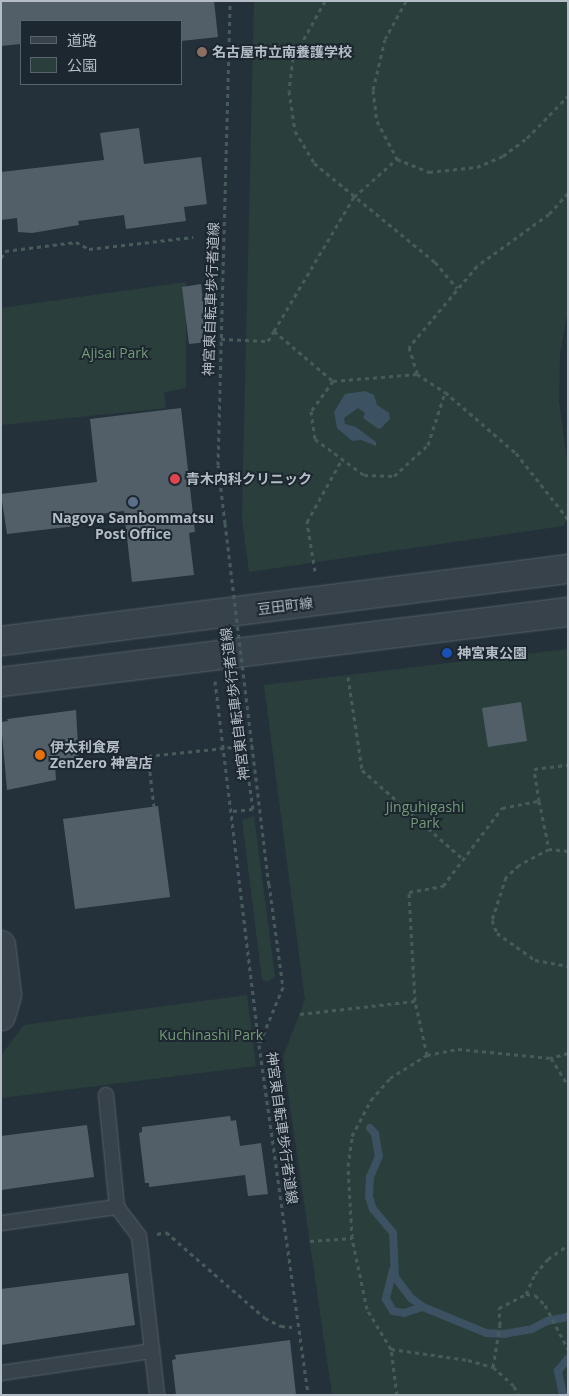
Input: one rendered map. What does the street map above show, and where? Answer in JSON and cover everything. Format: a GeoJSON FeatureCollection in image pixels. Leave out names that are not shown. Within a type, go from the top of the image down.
{"type":"FeatureCollection","features":[{"type":"Feature","properties":{"kind":"street","name":"豆田町線"},"geometry":{"type":"LineString","coordinates":[[1,641],[568,569]]}},
{"type":"Feature","properties":{"kind":"street"},"geometry":{"type":"LineString","coordinates":[[1,682],[568,612]]}},
{"type":"Feature","properties":{"kind":"street"},"geometry":{"type":"LineString","coordinates":[[1,945],[7,995],[1,1016]]}},
{"type":"Feature","properties":{"kind":"lane"},"geometry":{"type":"LineString","coordinates":[[106,1095],[117,1207],[139,1236],[157,1395]]}},
{"type":"Feature","properties":{"kind":"lane"},"geometry":{"type":"LineString","coordinates":[[1,1223],[117,1207]]}},
{"type":"Feature","properties":{"kind":"lane"},"geometry":{"type":"LineString","coordinates":[[1,1373],[152,1351]]}},
{"type":"Feature","properties":{"kind":"path","name":"神宮東自転車歩行者道線"},"geometry":{"type":"LineString","coordinates":[[230,1],[218,465],[283,987],[259,1045],[308,1395]]}},
{"type":"Feature","properties":{"kind":"path"},"geometry":{"type":"LineString","coordinates":[[325,1],[293,58],[289,91],[295,131],[314,163],[435,262],[457,288]]}},
{"type":"Feature","properties":{"kind":"path"},"geometry":{"type":"LineString","coordinates":[[406,1],[385,39],[374,72],[373,90],[377,121],[398,159],[429,172],[477,167],[503,156],[528,138],[568,96]]}},
{"type":"Feature","properties":{"kind":"path"},"geometry":{"type":"LineString","coordinates":[[221,339],[268,341],[354,196],[398,159]]}},
{"type":"Feature","properties":{"kind":"path"},"geometry":{"type":"LineString","coordinates":[[417,374],[409,348],[457,288],[477,266],[549,214],[568,193]]}},
{"type":"Feature","properties":{"kind":"path"},"geometry":{"type":"LineString","coordinates":[[1,258],[5,251],[76,242],[88,249],[193,237]]}},
{"type":"Feature","properties":{"kind":"path"},"geometry":{"type":"LineString","coordinates":[[274,332],[333,381],[417,374],[445,392],[516,453],[568,519]]}},
{"type":"Feature","properties":{"kind":"path"},"geometry":{"type":"LineString","coordinates":[[333,381],[311,411],[314,439],[364,474],[394,476],[428,445],[445,392]]}},
{"type":"Feature","properties":{"kind":"path"},"geometry":{"type":"LineString","coordinates":[[315,571],[306,522],[342,459]]}},
{"type":"Feature","properties":{"kind":"path"},"geometry":{"type":"LineString","coordinates":[[212,656],[233,811],[259,1045]]}},
{"type":"Feature","properties":{"kind":"path"},"geometry":{"type":"LineString","coordinates":[[348,677],[362,770],[464,860]]}},
{"type":"Feature","properties":{"kind":"path"},"geometry":{"type":"LineString","coordinates":[[154,807],[148,756],[252,745]]}},
{"type":"Feature","properties":{"kind":"path"},"geometry":{"type":"LineString","coordinates":[[233,811],[253,809],[244,746]]}},
{"type":"Feature","properties":{"kind":"path"},"geometry":{"type":"LineString","coordinates":[[549,849],[534,769],[568,764]]}},
{"type":"Feature","properties":{"kind":"path"},"geometry":{"type":"LineString","coordinates":[[427,1055],[415,1001],[409,892],[443,886],[502,808],[539,801]]}},
{"type":"Feature","properties":{"kind":"path"},"geometry":{"type":"LineString","coordinates":[[568,851],[549,849],[519,865],[506,878],[492,920],[497,933],[535,960],[568,966]]}},
{"type":"Feature","properties":{"kind":"path"},"geometry":{"type":"LineString","coordinates":[[300,1014],[415,1001]]}},
{"type":"Feature","properties":{"kind":"path"},"geometry":{"type":"LineString","coordinates":[[396,1395],[391,1350],[367,1309],[352,1238],[348,1166],[352,1136],[371,1100],[390,1078],[427,1055],[458,1049],[551,1058],[568,1053]]}},
{"type":"Feature","properties":{"kind":"path"},"geometry":{"type":"LineString","coordinates":[[551,1058],[568,1084]]}},
{"type":"Feature","properties":{"kind":"path"},"geometry":{"type":"LineString","coordinates":[[139,1236],[166,1232],[265,1318],[281,1326],[292,1327]]}},
{"type":"Feature","properties":{"kind":"path"},"geometry":{"type":"LineString","coordinates":[[310,1241],[352,1238]]}},
{"type":"Feature","properties":{"kind":"path"},"geometry":{"type":"LineString","coordinates":[[526,1294],[535,1274],[548,1259],[568,1245]]}},
{"type":"Feature","properties":{"kind":"path"},"geometry":{"type":"LineString","coordinates":[[493,1367],[500,1325],[499,1308],[526,1294],[535,1295],[550,1315],[568,1349]]}},
{"type":"Feature","properties":{"kind":"path"},"geometry":{"type":"LineString","coordinates":[[391,1350],[468,1360],[493,1367],[514,1386],[518,1395]]}},
{"type":"Feature","properties":{"kind":"green space"},"geometry":{"type":"Polygon","coordinates":[[[254,1],[568,1],[568,309],[560,354],[559,401],[568,469],[568,519],[563,526],[249,572],[242,518],[254,1]]]}},
{"type":"Feature","properties":{"kind":"green space","name":"Ajisai Park"},"geometry":{"type":"Polygon","coordinates":[[[186,282],[186,388],[164,392],[166,408],[1,425],[1,308],[186,282]]]}},
{"type":"Feature","properties":{"kind":"green space","name":"Jinguhigashi Park"},"geometry":{"type":"Polygon","coordinates":[[[568,649],[568,1395],[332,1395],[283,1057],[305,1000],[264,685],[568,649]]]}},
{"type":"Feature","properties":{"kind":"green space"},"geometry":{"type":"Polygon","coordinates":[[[254,816],[275,977],[266,982],[262,979],[242,820],[254,816]]]}},
{"type":"Feature","properties":{"kind":"green space","name":"Kuchinashi Park"},"geometry":{"type":"Polygon","coordinates":[[[247,995],[256,1066],[1,1098],[1,1055],[24,1025],[247,995]]]}},
{"type":"Feature","properties":{"kind":"water"},"geometry":{"type":"Polygon","coordinates":[[[365,391],[374,395],[377,405],[389,413],[390,419],[380,429],[377,428],[363,418],[365,413],[358,408],[344,418],[345,424],[356,427],[376,442],[376,446],[361,440],[352,441],[337,428],[334,412],[345,394],[365,391]]]}},
{"type":"Feature","properties":{"kind":"building"},"geometry":{"type":"Polygon","coordinates":[[[1,1],[214,1],[218,37],[182,41],[182,20],[20,20],[20,44],[1,46],[1,1]]]}},
{"type":"Feature","properties":{"kind":"building"},"geometry":{"type":"Polygon","coordinates":[[[139,128],[144,164],[201,157],[207,204],[184,207],[186,221],[126,229],[124,215],[78,221],[79,225],[32,233],[18,232],[17,218],[1,220],[1,172],[104,160],[100,133],[139,128]]]}},
{"type":"Feature","properties":{"kind":"building"},"geometry":{"type":"Polygon","coordinates":[[[201,284],[208,342],[189,344],[182,287],[201,284]]]}},
{"type":"Feature","properties":{"kind":"building"},"geometry":{"type":"Polygon","coordinates":[[[181,408],[195,532],[189,533],[194,575],[132,582],[124,511],[75,517],[76,526],[7,534],[1,494],[97,482],[90,419],[181,408]]]}},
{"type":"Feature","properties":{"kind":"building"},"geometry":{"type":"Polygon","coordinates":[[[521,702],[527,741],[488,747],[482,708],[521,702]]]}},
{"type":"Feature","properties":{"kind":"building","name":"伊太利食房 ZenZero 神宮店"},"geometry":{"type":"Polygon","coordinates":[[[76,710],[79,763],[55,766],[56,780],[7,790],[1,722],[8,721],[7,719],[76,710]]]}},
{"type":"Feature","properties":{"kind":"building"},"geometry":{"type":"Polygon","coordinates":[[[158,806],[170,897],[75,909],[63,819],[158,806]]]}},
{"type":"Feature","properties":{"kind":"building"},"geometry":{"type":"Polygon","coordinates":[[[230,1116],[231,1121],[236,1120],[240,1146],[261,1143],[268,1194],[248,1196],[245,1175],[149,1187],[149,1183],[145,1183],[139,1133],[142,1132],[142,1127],[230,1116]]]}},
{"type":"Feature","properties":{"kind":"building"},"geometry":{"type":"Polygon","coordinates":[[[87,1125],[94,1177],[1,1190],[1,1136],[87,1125]]]}},
{"type":"Feature","properties":{"kind":"building"},"geometry":{"type":"Polygon","coordinates":[[[128,1273],[135,1325],[1,1345],[1,1289],[128,1273]]]}},
{"type":"Feature","properties":{"kind":"building"},"geometry":{"type":"Polygon","coordinates":[[[290,1340],[296,1395],[176,1395],[172,1360],[176,1359],[175,1355],[290,1340]]]}},
{"type":"Feature","properties":{"kind":"waterway"},"geometry":{"type":"LineString","coordinates":[[370,1128],[375,1134],[379,1156],[370,1177],[369,1197],[373,1209],[393,1233],[395,1277],[411,1298],[423,1307],[486,1333],[504,1334],[532,1329],[547,1321],[568,1317]]}},
{"type":"Feature","properties":{"kind":"waterway"},"geometry":{"type":"LineString","coordinates":[[393,1270],[386,1299],[393,1311],[404,1313],[423,1307]]}},
{"type":"Feature","properties":{"kind":"waterway"},"geometry":{"type":"LineString","coordinates":[[563,1395],[558,1371],[568,1358]]}},
{"type":"Feature","properties":{"kind":"place","name":"名古屋市立南養護学校"},"geometry":{"type":"Point","coordinates":[202,52]}},
{"type":"Feature","properties":{"kind":"place","name":"青木内科クリニック"},"geometry":{"type":"Point","coordinates":[175,479]}},
{"type":"Feature","properties":{"kind":"place","name":"Nagoya Sambommatsu Post Office"},"geometry":{"type":"Point","coordinates":[133,502]}},
{"type":"Feature","properties":{"kind":"place","name":"神宮東公園"},"geometry":{"type":"Point","coordinates":[447,653]}},
{"type":"Feature","properties":{"kind":"place","name":"伊太利食房 ZenZero 神宮店"},"geometry":{"type":"Point","coordinates":[40,755]}}]}
